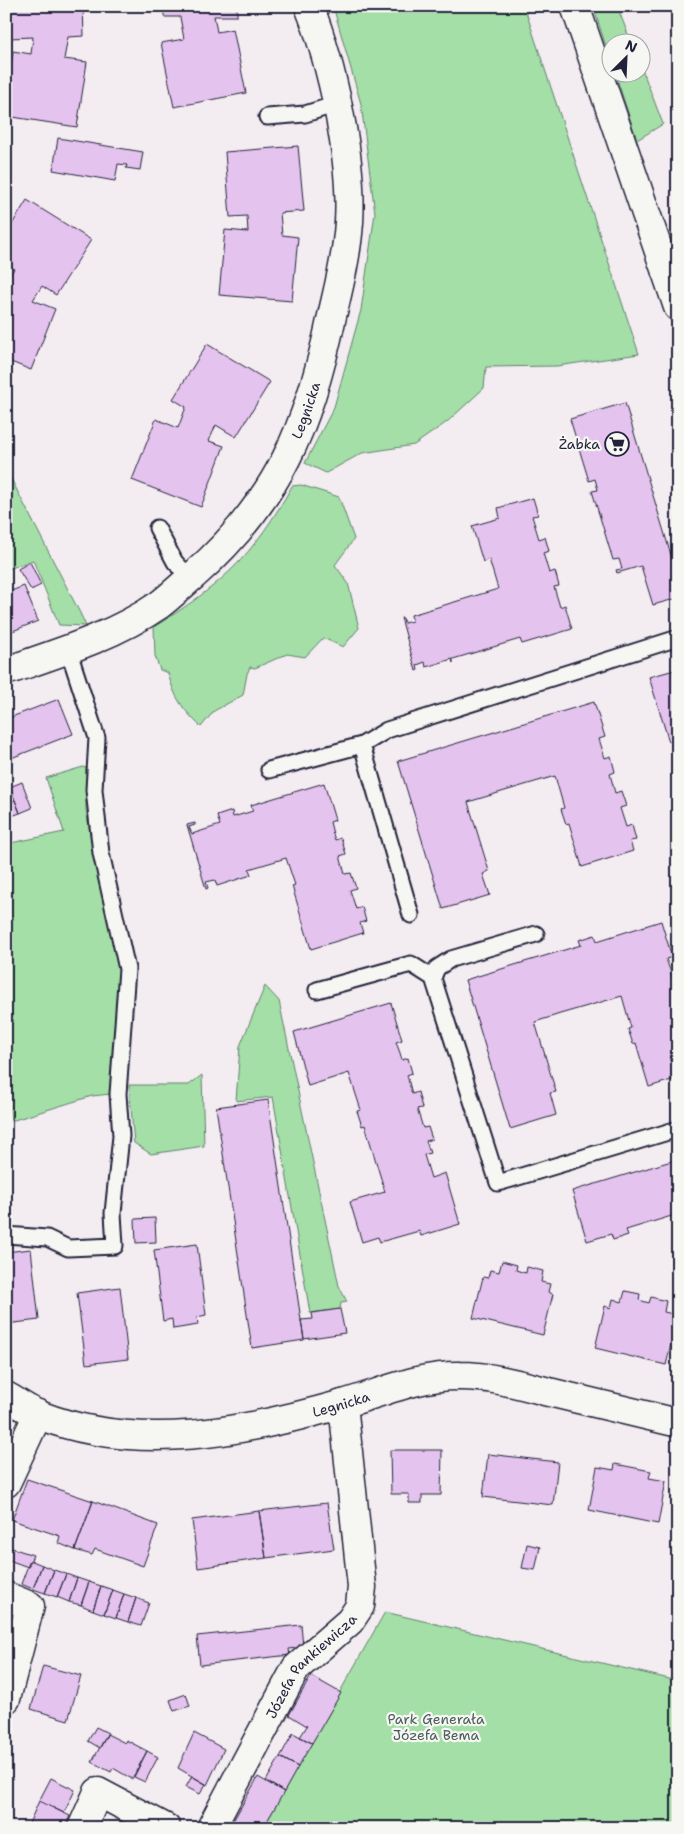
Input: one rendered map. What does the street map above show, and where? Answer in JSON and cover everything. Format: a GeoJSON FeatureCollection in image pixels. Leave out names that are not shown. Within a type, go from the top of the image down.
{"type":"FeatureCollection","features":[{"type":"Feature","properties":{"kind":"street","name":"Legnicka"},"geometry":{"type":"LineString","coordinates":[[6,671],[114,630],[159,605],[217,554],[260,505],[284,466],[306,415],[320,372],[341,277],[349,222],[348,181],[337,104],[319,30],[309,6]]}},
{"type":"Feature","properties":{"kind":"street"},"geometry":{"type":"LineString","coordinates":[[575,6],[670,260],[677,302]]}},
{"type":"Feature","properties":{"kind":"street","name":"Legnicka"},"geometry":{"type":"LineString","coordinates":[[6,1396],[38,1414],[74,1426],[129,1435],[173,1437],[223,1432],[343,1404],[424,1379],[459,1376],[497,1379],[678,1423]]}},
{"type":"Feature","properties":{"kind":"street","name":"Józefa Pankiewicza"},"geometry":{"type":"LineString","coordinates":[[211,1828],[296,1668],[350,1620],[360,1606],[362,1587],[343,1404]]}},
{"type":"Feature","properties":{"kind":"street"},"geometry":{"type":"LineString","coordinates":[[6,1483],[38,1414]]}},
{"type":"Feature","properties":{"kind":"street"},"geometry":{"type":"LineString","coordinates":[[6,1596],[30,1606],[6,1699]]}},
{"type":"Feature","properties":{"kind":"street"},"geometry":{"type":"LineString","coordinates":[[82,1828],[98,1792],[166,1828]]}},
{"type":"Feature","properties":{"kind":"lane"},"geometry":{"type":"LineString","coordinates":[[267,117],[305,114],[337,104]]}},
{"type":"Feature","properties":{"kind":"lane"},"geometry":{"type":"LineString","coordinates":[[157,528],[175,562],[190,578]]}},
{"type":"Feature","properties":{"kind":"lane"},"geometry":{"type":"LineString","coordinates":[[269,770],[362,745],[387,730],[678,638]]}},
{"type":"Feature","properties":{"kind":"lane"},"geometry":{"type":"LineString","coordinates":[[6,1236],[47,1238],[68,1248],[115,1246],[112,1213],[121,1136],[118,1094],[127,968],[101,853],[94,790],[97,738],[68,649]]}},
{"type":"Feature","properties":{"kind":"lane"},"geometry":{"type":"LineString","coordinates":[[362,745],[411,915]]}},
{"type":"Feature","properties":{"kind":"lane"},"geometry":{"type":"LineString","coordinates":[[536,934],[451,959],[437,968],[434,978],[498,1183],[678,1129]]}},
{"type":"Feature","properties":{"kind":"lane"},"geometry":{"type":"LineString","coordinates":[[317,990],[411,964],[434,978]]}},
{"type":"Feature","properties":{"kind":"green space"},"geometry":{"type":"Polygon","coordinates":[[[333,6],[524,6],[639,354],[557,366],[486,367],[484,388],[447,422],[414,445],[362,453],[326,473],[305,463],[334,407],[361,310],[375,213],[361,104],[333,6]]]}},
{"type":"Feature","properties":{"kind":"green space"},"geometry":{"type":"Polygon","coordinates":[[[593,6],[617,6],[627,32],[602,32],[602,34],[593,6]]]}},
{"type":"Feature","properties":{"kind":"green space"},"geometry":{"type":"Polygon","coordinates":[[[618,82],[647,82],[663,124],[637,140],[618,82]]]}},
{"type":"Feature","properties":{"kind":"green space"},"geometry":{"type":"Polygon","coordinates":[[[6,469],[86,626],[59,625],[33,560],[6,570],[6,469]]]}},
{"type":"Feature","properties":{"kind":"green space"},"geometry":{"type":"Polygon","coordinates":[[[301,485],[339,497],[354,539],[335,565],[348,583],[359,628],[343,647],[323,638],[305,657],[287,654],[255,668],[250,667],[243,695],[214,711],[201,727],[180,703],[173,690],[168,673],[160,670],[155,656],[154,627],[213,586],[231,570],[264,530],[292,486],[301,485]]]}},
{"type":"Feature","properties":{"kind":"green space"},"geometry":{"type":"Polygon","coordinates":[[[83,767],[86,768],[86,810],[97,872],[121,965],[111,1094],[92,1096],[11,1121],[6,1088],[6,844],[64,832],[46,778],[83,767]]]}},
{"type":"Feature","properties":{"kind":"green space"},"geometry":{"type":"Polygon","coordinates":[[[265,986],[279,1001],[339,1286],[347,1302],[341,1303],[340,1309],[310,1313],[273,1097],[236,1101],[240,1046],[265,986]]]}},
{"type":"Feature","properties":{"kind":"green space"},"geometry":{"type":"Polygon","coordinates":[[[202,1075],[204,1146],[151,1154],[134,1143],[129,1085],[189,1085],[202,1075]]]}},
{"type":"Feature","properties":{"kind":"green space","name":"Park Generała Józefa Bema"},"geometry":{"type":"Polygon","coordinates":[[[385,1612],[678,1681],[678,1828],[263,1828],[385,1612]]]}},
{"type":"Feature","properties":{"kind":"building"},"geometry":{"type":"Polygon","coordinates":[[[8,6],[83,6],[84,36],[68,37],[64,59],[87,62],[77,127],[6,116],[6,97],[13,51],[31,54],[33,37],[9,38],[8,6]]]}},
{"type":"Feature","properties":{"kind":"building"},"geometry":{"type":"Polygon","coordinates":[[[164,6],[237,6],[237,16],[214,16],[217,32],[233,29],[246,93],[174,107],[161,43],[184,39],[180,17],[164,17],[164,6]]]}},
{"type":"Feature","properties":{"kind":"building"},"geometry":{"type":"Polygon","coordinates":[[[58,138],[143,152],[140,170],[126,168],[127,165],[118,164],[115,181],[53,170],[58,138]]]}},
{"type":"Feature","properties":{"kind":"building"},"geometry":{"type":"Polygon","coordinates":[[[298,146],[304,211],[280,213],[282,235],[298,237],[292,301],[219,295],[225,230],[248,232],[247,216],[230,217],[225,152],[298,146]]]}},
{"type":"Feature","properties":{"kind":"building"},"geometry":{"type":"Polygon","coordinates":[[[27,200],[91,240],[56,295],[42,286],[33,300],[55,309],[31,370],[6,360],[6,281],[14,269],[6,264],[6,234],[27,200]]]}},
{"type":"Feature","properties":{"kind":"building"},"geometry":{"type":"Polygon","coordinates":[[[207,344],[270,382],[236,437],[216,425],[209,441],[224,446],[201,507],[132,480],[156,419],[178,428],[186,407],[173,399],[207,344]]]}},
{"type":"Feature","properties":{"kind":"building"},"geometry":{"type":"Polygon","coordinates":[[[625,403],[678,578],[678,598],[653,605],[641,566],[617,573],[616,570],[622,569],[619,559],[613,560],[592,491],[598,490],[595,479],[589,481],[570,419],[625,403]]]}},
{"type":"Feature","properties":{"kind":"building"},"geometry":{"type":"Polygon","coordinates":[[[533,498],[538,515],[532,516],[539,539],[545,537],[549,551],[543,553],[549,573],[555,571],[559,586],[554,587],[560,607],[565,605],[572,629],[522,644],[520,639],[453,659],[453,663],[452,659],[426,667],[425,662],[417,665],[418,670],[416,671],[401,618],[403,618],[404,623],[412,621],[411,615],[498,589],[489,559],[483,562],[472,526],[500,518],[498,508],[533,498]]]}},
{"type":"Feature","properties":{"kind":"building"},"geometry":{"type":"Polygon","coordinates":[[[30,562],[41,585],[31,590],[18,569],[30,562]]]}},
{"type":"Feature","properties":{"kind":"building"},"geometry":{"type":"Polygon","coordinates":[[[24,586],[38,621],[10,632],[6,623],[6,593],[24,586]]]}},
{"type":"Feature","properties":{"kind":"building"},"geometry":{"type":"Polygon","coordinates":[[[678,669],[678,739],[669,742],[649,677],[678,669]]]}},
{"type":"Feature","properties":{"kind":"building"},"geometry":{"type":"Polygon","coordinates":[[[59,699],[73,734],[6,760],[6,719],[59,699]]]}},
{"type":"Feature","properties":{"kind":"building"},"geometry":{"type":"Polygon","coordinates":[[[594,702],[605,737],[599,739],[605,758],[611,756],[615,772],[610,774],[615,793],[621,791],[626,806],[620,808],[626,827],[632,825],[636,840],[630,841],[633,851],[582,867],[569,823],[566,824],[561,809],[564,808],[555,776],[468,802],[489,871],[483,874],[490,895],[443,909],[398,761],[594,702]]]}},
{"type":"Feature","properties":{"kind":"building"},"geometry":{"type":"Polygon","coordinates":[[[22,782],[32,808],[20,813],[10,787],[22,782]]]}},
{"type":"Feature","properties":{"kind":"building"},"geometry":{"type":"Polygon","coordinates":[[[324,783],[335,820],[330,822],[333,834],[335,840],[341,838],[346,854],[340,856],[345,874],[351,873],[356,888],[350,890],[356,909],[362,907],[366,921],[360,923],[363,933],[311,949],[292,886],[295,885],[286,858],[249,869],[251,875],[217,886],[215,880],[206,882],[208,888],[206,889],[187,825],[195,823],[195,825],[189,827],[192,834],[220,825],[217,816],[232,811],[233,817],[253,811],[251,805],[324,783]]]}},
{"type":"Feature","properties":{"kind":"building"},"geometry":{"type":"Polygon","coordinates":[[[15,800],[20,813],[6,818],[6,803],[15,800]]]}},
{"type":"Feature","properties":{"kind":"building"},"geometry":{"type":"Polygon","coordinates":[[[661,921],[672,957],[666,959],[672,978],[678,976],[678,1078],[649,1087],[636,1043],[633,1044],[628,1029],[631,1028],[622,996],[560,1014],[535,1022],[556,1092],[550,1093],[556,1115],[510,1129],[465,980],[581,945],[579,940],[595,935],[597,941],[661,921]]]}},
{"type":"Feature","properties":{"kind":"building"},"geometry":{"type":"Polygon","coordinates":[[[391,1003],[402,1040],[396,1042],[402,1060],[408,1058],[412,1073],[407,1075],[412,1094],[418,1092],[422,1108],[417,1109],[423,1128],[428,1127],[432,1139],[426,1141],[430,1153],[424,1155],[431,1178],[445,1173],[460,1224],[421,1236],[419,1231],[380,1242],[378,1237],[362,1242],[350,1202],[385,1192],[365,1125],[362,1126],[357,1111],[361,1110],[349,1073],[308,1086],[294,1032],[391,1003]]]}},
{"type":"Feature","properties":{"kind":"building"},"geometry":{"type":"Polygon","coordinates":[[[268,1100],[304,1340],[252,1348],[216,1107],[268,1100]]]}},
{"type":"Feature","properties":{"kind":"building"},"geometry":{"type":"Polygon","coordinates":[[[678,1159],[678,1214],[626,1230],[628,1235],[613,1240],[611,1234],[587,1241],[572,1191],[678,1159]]]}},
{"type":"Feature","properties":{"kind":"building"},"geometry":{"type":"Polygon","coordinates":[[[155,1218],[156,1242],[136,1243],[135,1219],[155,1218]]]}},
{"type":"Feature","properties":{"kind":"building"},"geometry":{"type":"Polygon","coordinates":[[[197,1244],[206,1315],[197,1317],[198,1325],[173,1329],[172,1319],[163,1321],[154,1250],[197,1244]]]}},
{"type":"Feature","properties":{"kind":"building"},"geometry":{"type":"Polygon","coordinates":[[[31,1249],[39,1320],[6,1324],[6,1252],[31,1249]]]}},
{"type":"Feature","properties":{"kind":"building"},"geometry":{"type":"Polygon","coordinates":[[[502,1261],[517,1265],[516,1270],[526,1273],[527,1267],[543,1271],[541,1282],[550,1284],[548,1292],[553,1294],[543,1335],[473,1318],[483,1277],[488,1278],[490,1270],[499,1272],[502,1261]]]}},
{"type":"Feature","properties":{"kind":"building"},"geometry":{"type":"Polygon","coordinates":[[[120,1287],[128,1359],[86,1364],[77,1293],[120,1287]]]}},
{"type":"Feature","properties":{"kind":"building"},"geometry":{"type":"Polygon","coordinates":[[[625,1291],[640,1294],[639,1300],[649,1303],[651,1297],[666,1301],[664,1312],[673,1314],[671,1322],[676,1324],[666,1365],[595,1348],[605,1306],[611,1308],[613,1299],[622,1302],[625,1291]]]}},
{"type":"Feature","properties":{"kind":"building"},"geometry":{"type":"Polygon","coordinates":[[[340,1309],[345,1333],[304,1339],[301,1320],[313,1319],[312,1313],[340,1309]]]}},
{"type":"Feature","properties":{"kind":"building"},"geometry":{"type":"Polygon","coordinates":[[[390,1450],[442,1450],[441,1495],[422,1495],[422,1503],[409,1503],[409,1494],[391,1494],[390,1450]]]}},
{"type":"Feature","properties":{"kind":"building"},"geometry":{"type":"Polygon","coordinates":[[[488,1454],[558,1462],[553,1505],[483,1497],[488,1454]]]}},
{"type":"Feature","properties":{"kind":"building"},"geometry":{"type":"Polygon","coordinates":[[[615,1464],[651,1471],[649,1478],[666,1481],[658,1524],[589,1510],[597,1467],[614,1470],[615,1464]]]}},
{"type":"Feature","properties":{"kind":"building"},"geometry":{"type":"Polygon","coordinates":[[[27,1479],[93,1501],[75,1550],[58,1543],[60,1536],[12,1520],[27,1479]]]}},
{"type":"Feature","properties":{"kind":"building"},"geometry":{"type":"Polygon","coordinates":[[[93,1501],[158,1525],[143,1566],[95,1549],[92,1555],[75,1550],[93,1501]]]}},
{"type":"Feature","properties":{"kind":"building"},"geometry":{"type":"Polygon","coordinates":[[[327,1503],[334,1549],[266,1558],[259,1511],[327,1503]]]}},
{"type":"Feature","properties":{"kind":"building"},"geometry":{"type":"Polygon","coordinates":[[[259,1511],[266,1558],[198,1568],[192,1520],[259,1511]]]}},
{"type":"Feature","properties":{"kind":"building"},"geometry":{"type":"Polygon","coordinates":[[[527,1544],[540,1547],[535,1570],[522,1568],[527,1544]]]}},
{"type":"Feature","properties":{"kind":"building"},"geometry":{"type":"Polygon","coordinates":[[[6,1546],[33,1555],[28,1567],[6,1559],[6,1546]]]}},
{"type":"Feature","properties":{"kind":"building"},"geometry":{"type":"Polygon","coordinates":[[[30,1560],[42,1565],[33,1589],[21,1584],[30,1560]]]}},
{"type":"Feature","properties":{"kind":"building"},"geometry":{"type":"Polygon","coordinates":[[[42,1565],[54,1570],[45,1593],[33,1589],[42,1565]]]}},
{"type":"Feature","properties":{"kind":"building"},"geometry":{"type":"Polygon","coordinates":[[[54,1570],[66,1574],[57,1597],[45,1593],[54,1570]]]}},
{"type":"Feature","properties":{"kind":"building"},"geometry":{"type":"Polygon","coordinates":[[[66,1574],[77,1578],[69,1602],[57,1597],[66,1574]]]}},
{"type":"Feature","properties":{"kind":"building"},"geometry":{"type":"Polygon","coordinates":[[[77,1578],[89,1582],[81,1605],[69,1602],[77,1578]]]}},
{"type":"Feature","properties":{"kind":"building"},"geometry":{"type":"Polygon","coordinates":[[[89,1582],[101,1586],[93,1610],[81,1605],[89,1582]]]}},
{"type":"Feature","properties":{"kind":"building"},"geometry":{"type":"Polygon","coordinates":[[[101,1586],[113,1590],[104,1614],[93,1610],[101,1586]]]}},
{"type":"Feature","properties":{"kind":"building"},"geometry":{"type":"Polygon","coordinates":[[[113,1590],[124,1594],[116,1618],[104,1614],[113,1590]]]}},
{"type":"Feature","properties":{"kind":"building"},"geometry":{"type":"Polygon","coordinates":[[[124,1594],[136,1598],[128,1622],[116,1618],[124,1594]]]}},
{"type":"Feature","properties":{"kind":"building"},"geometry":{"type":"Polygon","coordinates":[[[136,1598],[149,1603],[141,1626],[128,1622],[136,1598]]]}},
{"type":"Feature","properties":{"kind":"building"},"geometry":{"type":"Polygon","coordinates":[[[301,1625],[303,1647],[289,1649],[290,1655],[200,1665],[197,1636],[301,1625]]]}},
{"type":"Feature","properties":{"kind":"building"},"geometry":{"type":"Polygon","coordinates":[[[43,1666],[81,1676],[68,1720],[31,1709],[43,1666]]]}},
{"type":"Feature","properties":{"kind":"building"},"geometry":{"type":"Polygon","coordinates":[[[311,1676],[341,1693],[312,1743],[300,1737],[307,1726],[289,1715],[311,1676]]]}},
{"type":"Feature","properties":{"kind":"building"},"geometry":{"type":"Polygon","coordinates":[[[186,1694],[190,1706],[174,1711],[170,1700],[186,1694]]]}},
{"type":"Feature","properties":{"kind":"building"},"geometry":{"type":"Polygon","coordinates":[[[96,1727],[108,1733],[100,1748],[88,1741],[96,1727]]]}},
{"type":"Feature","properties":{"kind":"building"},"geometry":{"type":"Polygon","coordinates":[[[194,1733],[224,1749],[207,1785],[178,1768],[194,1733]]]}},
{"type":"Feature","properties":{"kind":"building"},"geometry":{"type":"Polygon","coordinates":[[[293,1733],[312,1743],[298,1767],[280,1757],[293,1733]]]}},
{"type":"Feature","properties":{"kind":"building"},"geometry":{"type":"Polygon","coordinates":[[[107,1734],[125,1743],[126,1740],[147,1751],[132,1779],[113,1768],[111,1772],[92,1762],[107,1734]]]}},
{"type":"Feature","properties":{"kind":"building"},"geometry":{"type":"Polygon","coordinates":[[[147,1751],[158,1757],[145,1782],[134,1777],[147,1751]]]}},
{"type":"Feature","properties":{"kind":"building"},"geometry":{"type":"Polygon","coordinates":[[[280,1757],[298,1767],[284,1792],[266,1781],[280,1757]]]}},
{"type":"Feature","properties":{"kind":"building"},"geometry":{"type":"Polygon","coordinates":[[[192,1776],[206,1784],[200,1794],[186,1787],[192,1776]]]}},
{"type":"Feature","properties":{"kind":"building"},"geometry":{"type":"Polygon","coordinates":[[[258,1777],[284,1792],[263,1828],[229,1828],[258,1777]]]}},
{"type":"Feature","properties":{"kind":"building"},"geometry":{"type":"Polygon","coordinates":[[[51,1778],[75,1790],[64,1813],[39,1801],[51,1778]]]}},
{"type":"Feature","properties":{"kind":"building"},"geometry":{"type":"Polygon","coordinates":[[[39,1801],[70,1816],[64,1828],[27,1828],[39,1801]]]}},
{"type":"Feature","properties":{"kind":"place","name":"Żabka"},"geometry":{"type":"Point","coordinates":[617,444]}}]}
